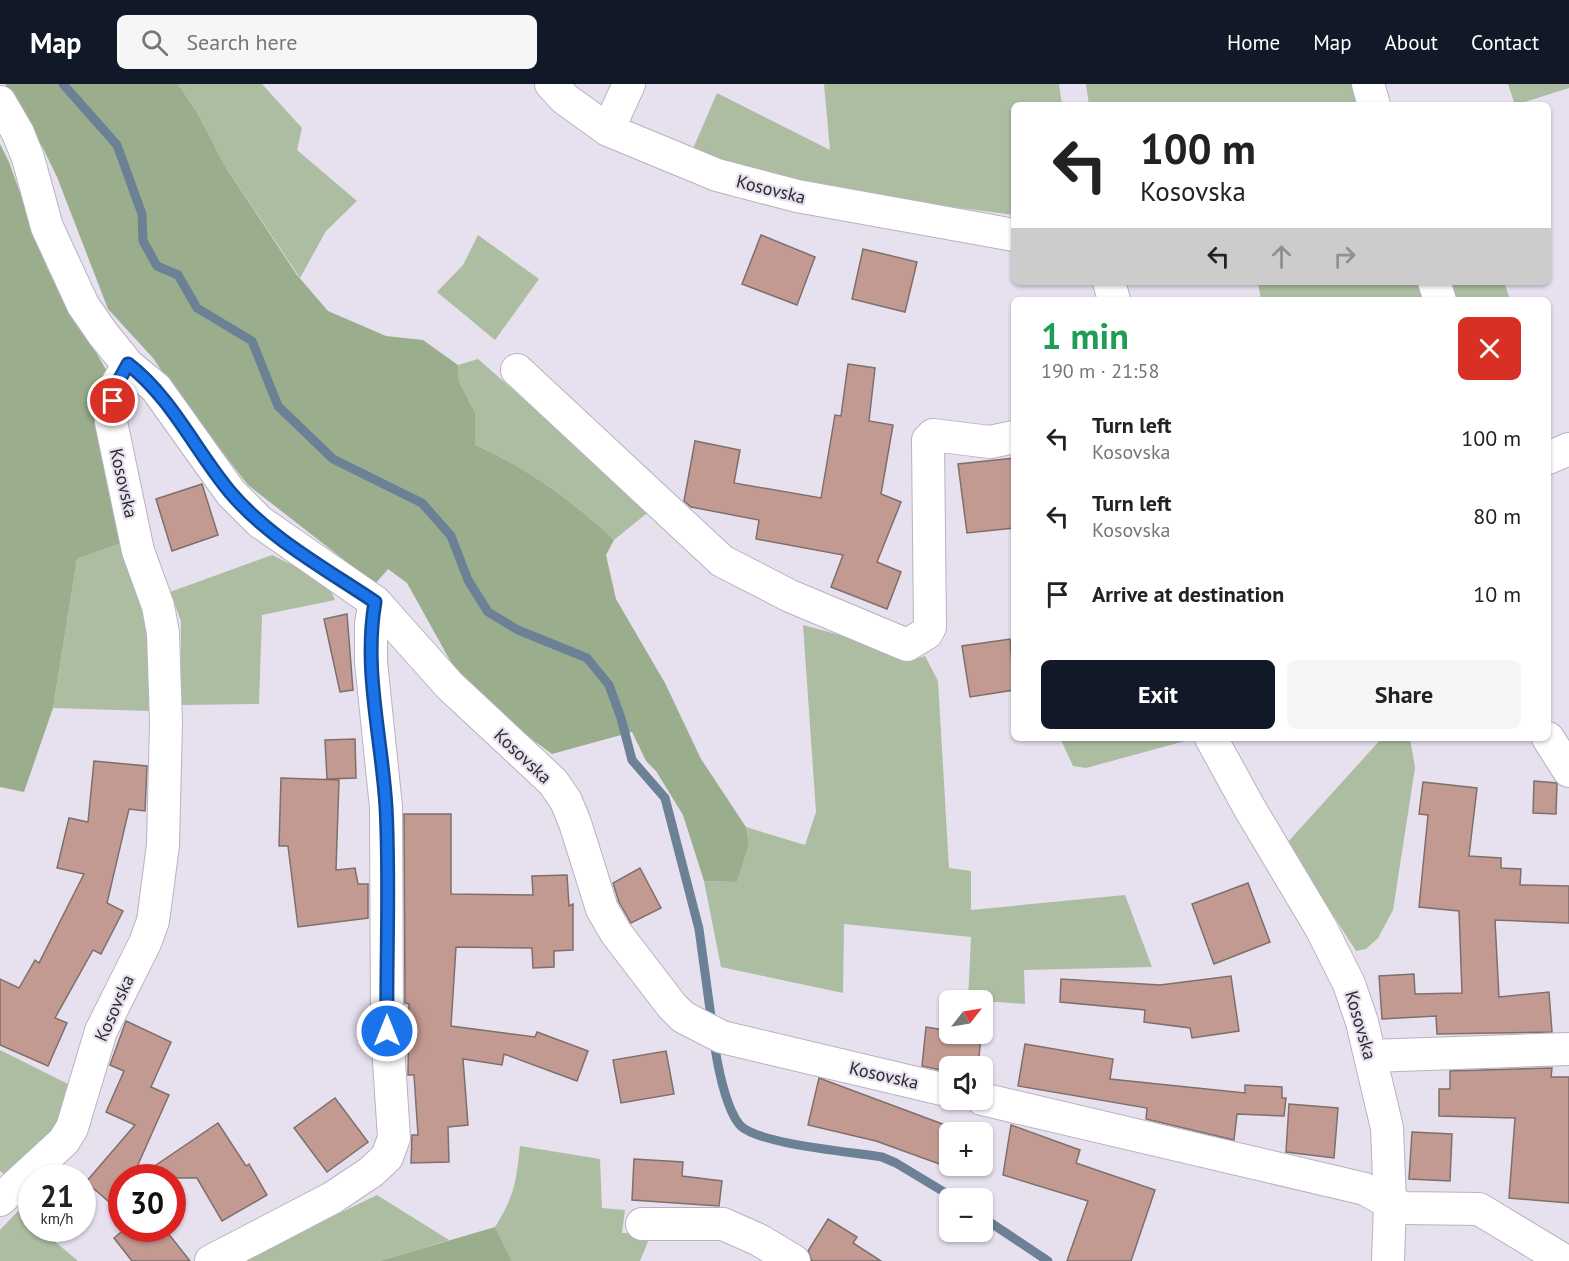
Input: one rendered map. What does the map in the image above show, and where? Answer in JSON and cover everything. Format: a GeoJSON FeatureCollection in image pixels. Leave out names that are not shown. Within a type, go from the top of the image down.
{"type":"FeatureCollection","features":[{"type":"Feature","properties":{"kind":"street","name":"Kosovska"},"geometry":{"type":"LineString","coordinates":[[551,84],[565,99],[608,130],[717,175],[797,196],[1011,234]]}},
{"type":"Feature","properties":{"kind":"street"},"geometry":{"type":"LineString","coordinates":[[608,130],[629,84]]}},
{"type":"Feature","properties":{"kind":"street"},"geometry":{"type":"LineString","coordinates":[[1368,84],[1373,102]]}},
{"type":"Feature","properties":{"kind":"street"},"geometry":{"type":"LineString","coordinates":[[0,102],[18,133],[47,226],[83,305],[128,364]]}},
{"type":"Feature","properties":{"kind":"street","name":"Kosovska"},"geometry":{"type":"LineString","coordinates":[[0,1200],[64,1141],[72,1128],[101,1031],[145,943],[153,921],[159,883],[163,844],[166,733],[163,633],[158,606],[138,551],[111,422],[117,384],[128,364],[156,388],[231,493],[260,522],[375,602],[450,686],[559,790],[575,823],[602,909],[616,933],[683,1017],[712,1033],[939,1088]]}},
{"type":"Feature","properties":{"kind":"street"},"geometry":{"type":"LineString","coordinates":[[517,370],[722,561],[790,596],[907,645],[927,633],[930,627],[928,440],[933,435],[990,442],[1011,438]]}},
{"type":"Feature","properties":{"kind":"street"},"geometry":{"type":"LineString","coordinates":[[1551,457],[1569,449]]}},
{"type":"Feature","properties":{"kind":"street"},"geometry":{"type":"LineString","coordinates":[[212,1261],[332,1198],[361,1179],[387,1157],[394,1138],[387,1031],[386,807],[371,662],[371,623],[375,602]]}},
{"type":"Feature","properties":{"kind":"street","name":"Kosovska"},"geometry":{"type":"LineString","coordinates":[[1213,741],[1321,928],[1349,984],[1371,1056],[1387,1128],[1390,1203],[1388,1261]]}},
{"type":"Feature","properties":{"kind":"street"},"geometry":{"type":"LineString","coordinates":[[1550,741],[1569,771]]}},
{"type":"Feature","properties":{"kind":"street"},"geometry":{"type":"LineString","coordinates":[[1371,1056],[1569,1048]]}},
{"type":"Feature","properties":{"kind":"street"},"geometry":{"type":"LineString","coordinates":[[993,1102],[1365,1189],[1390,1203],[1405,1208],[1479,1209],[1565,1261]]}},
{"type":"Feature","properties":{"kind":"street"},"geometry":{"type":"LineString","coordinates":[[642,1224],[723,1224],[759,1240],[794,1261]]}},
{"type":"Feature","properties":{"kind":"green space"},"geometry":{"type":"Polygon","coordinates":[[[5,84],[178,84],[198,114],[225,166],[297,275],[328,311],[386,336],[423,340],[458,365],[459,381],[475,413],[475,445],[549,486],[614,540],[606,555],[616,599],[665,683],[701,759],[746,827],[749,845],[737,882],[704,881],[683,815],[656,771],[646,761],[632,732],[552,754],[482,703],[452,664],[407,583],[388,569],[375,584],[248,485],[178,395],[153,358],[108,309],[57,177],[43,148],[5,84]]]}},
{"type":"Feature","properties":{"kind":"green space"},"geometry":{"type":"Polygon","coordinates":[[[178,84],[262,84],[302,128],[297,150],[357,201],[326,231],[300,278],[225,166],[198,114],[178,84]]]}},
{"type":"Feature","properties":{"kind":"green space"},"geometry":{"type":"Polygon","coordinates":[[[824,84],[1059,84],[1062,102],[1011,102],[1011,215],[837,192],[776,178],[692,151],[717,93],[830,150],[824,84]]]}},
{"type":"Feature","properties":{"kind":"green space"},"geometry":{"type":"Polygon","coordinates":[[[1086,84],[1358,84],[1361,102],[1089,102],[1086,84]]]}},
{"type":"Feature","properties":{"kind":"green space"},"geometry":{"type":"Polygon","coordinates":[[[1508,84],[1569,84],[1569,88],[1525,102],[1514,102],[1508,84]]]}},
{"type":"Feature","properties":{"kind":"green space"},"geometry":{"type":"Polygon","coordinates":[[[0,144],[9,162],[47,268],[108,373],[127,541],[77,559],[53,708],[24,792],[0,787],[0,144]]]}},
{"type":"Feature","properties":{"kind":"green space"},"geometry":{"type":"Polygon","coordinates":[[[478,235],[539,279],[495,340],[437,292],[463,265],[478,235]]]}},
{"type":"Feature","properties":{"kind":"green space"},"geometry":{"type":"Polygon","coordinates":[[[1258,285],[1422,285],[1426,297],[1260,297],[1258,285]]]}},
{"type":"Feature","properties":{"kind":"green space"},"geometry":{"type":"Polygon","coordinates":[[[1445,285],[1505,285],[1509,297],[1449,297],[1445,285]]]}},
{"type":"Feature","properties":{"kind":"green space"},"geometry":{"type":"Polygon","coordinates":[[[478,359],[651,510],[614,540],[549,486],[475,445],[475,413],[459,381],[458,365],[478,359]]]}},
{"type":"Feature","properties":{"kind":"green space"},"geometry":{"type":"Polygon","coordinates":[[[127,541],[152,629],[150,711],[53,708],[77,559],[127,541]]]}},
{"type":"Feature","properties":{"kind":"green space"},"geometry":{"type":"Polygon","coordinates":[[[272,555],[327,582],[335,600],[262,615],[259,704],[181,705],[181,621],[170,592],[272,555]]]}},
{"type":"Feature","properties":{"kind":"green space"},"geometry":{"type":"Polygon","coordinates":[[[803,625],[866,642],[912,660],[925,656],[938,681],[949,868],[971,871],[971,910],[1125,895],[1152,967],[1024,970],[1025,1004],[993,1002],[993,990],[968,990],[971,937],[844,924],[843,993],[721,967],[704,881],[737,882],[749,845],[746,827],[805,845],[816,812],[803,625]]]}},
{"type":"Feature","properties":{"kind":"green space"},"geometry":{"type":"Polygon","coordinates":[[[1061,741],[1185,741],[1086,768],[1073,766],[1061,741]]]}},
{"type":"Feature","properties":{"kind":"green space"},"geometry":{"type":"Polygon","coordinates":[[[1379,741],[1410,741],[1415,768],[1393,910],[1378,938],[1366,949],[1356,951],[1287,843],[1379,741]]]}},
{"type":"Feature","properties":{"kind":"green space"},"geometry":{"type":"Polygon","coordinates":[[[0,1050],[72,1086],[58,1129],[7,1176],[0,1171],[0,1050]]]}},
{"type":"Feature","properties":{"kind":"green space"},"geometry":{"type":"Polygon","coordinates":[[[520,1146],[600,1159],[602,1208],[625,1210],[622,1233],[652,1232],[640,1261],[512,1261],[495,1227],[514,1188],[520,1146]]]}},
{"type":"Feature","properties":{"kind":"green space"},"geometry":{"type":"Polygon","coordinates":[[[377,1195],[449,1240],[379,1261],[241,1261],[377,1195]]]}},
{"type":"Feature","properties":{"kind":"green space"},"geometry":{"type":"Polygon","coordinates":[[[18,1211],[18,1242],[55,1242],[78,1261],[0,1261],[0,1230],[18,1211]]]}},
{"type":"Feature","properties":{"kind":"green space"},"geometry":{"type":"Polygon","coordinates":[[[495,1227],[512,1261],[379,1261],[495,1227]]]}},
{"type":"Feature","properties":{"kind":"building"},"geometry":{"type":"Polygon","coordinates":[[[761,235],[815,257],[797,305],[742,284],[761,235]]]}},
{"type":"Feature","properties":{"kind":"building"},"geometry":{"type":"Polygon","coordinates":[[[863,249],[917,262],[905,312],[852,299],[863,249]]]}},
{"type":"Feature","properties":{"kind":"building"},"geometry":{"type":"Polygon","coordinates":[[[848,364],[875,368],[869,421],[893,425],[881,494],[901,502],[877,562],[901,572],[887,609],[831,587],[843,555],[756,539],[759,520],[691,507],[684,501],[695,441],[740,450],[734,483],[821,498],[835,415],[841,416],[848,364]]]}},
{"type":"Feature","properties":{"kind":"building"},"geometry":{"type":"Polygon","coordinates":[[[1011,458],[1011,528],[967,533],[958,464],[1011,458]]]}},
{"type":"Feature","properties":{"kind":"building"},"geometry":{"type":"Polygon","coordinates":[[[202,484],[218,535],[172,551],[156,499],[202,484]]]}},
{"type":"Feature","properties":{"kind":"building"},"geometry":{"type":"Polygon","coordinates":[[[347,614],[353,690],[340,692],[324,619],[347,614]]]}},
{"type":"Feature","properties":{"kind":"building"},"geometry":{"type":"Polygon","coordinates":[[[1010,639],[1011,690],[970,697],[962,646],[1010,639]]]}},
{"type":"Feature","properties":{"kind":"building"},"geometry":{"type":"Polygon","coordinates":[[[355,739],[356,778],[327,779],[325,740],[355,739]]]}},
{"type":"Feature","properties":{"kind":"building"},"geometry":{"type":"Polygon","coordinates":[[[94,761],[147,766],[145,811],[129,809],[107,903],[123,911],[101,954],[93,950],[55,1018],[67,1023],[48,1066],[0,1045],[0,979],[19,988],[35,960],[39,963],[84,874],[57,868],[69,818],[88,822],[94,761]]]}},
{"type":"Feature","properties":{"kind":"building"},"geometry":{"type":"Polygon","coordinates":[[[281,778],[339,780],[336,870],[355,868],[358,884],[368,884],[368,918],[298,927],[288,846],[279,846],[281,778]]]}},
{"type":"Feature","properties":{"kind":"building"},"geometry":{"type":"Polygon","coordinates":[[[1534,781],[1557,783],[1556,814],[1533,813],[1534,781]]]}},
{"type":"Feature","properties":{"kind":"building"},"geometry":{"type":"Polygon","coordinates":[[[1423,782],[1477,788],[1469,856],[1501,858],[1501,868],[1521,869],[1520,885],[1569,886],[1569,923],[1495,920],[1499,997],[1549,992],[1552,1032],[1437,1034],[1436,1016],[1382,1019],[1379,976],[1414,974],[1415,994],[1462,993],[1459,911],[1419,907],[1428,815],[1419,814],[1423,782]]]}},
{"type":"Feature","properties":{"kind":"building"},"geometry":{"type":"Polygon","coordinates":[[[404,814],[451,814],[451,894],[533,895],[532,876],[567,875],[569,906],[573,904],[573,950],[554,951],[554,967],[533,968],[532,948],[456,947],[451,1026],[535,1037],[537,1032],[588,1051],[577,1081],[504,1054],[502,1065],[463,1059],[468,1125],[448,1127],[449,1162],[411,1163],[412,1135],[418,1135],[414,1075],[408,1075],[409,1004],[405,1003],[404,814]]]}},
{"type":"Feature","properties":{"kind":"building"},"geometry":{"type":"Polygon","coordinates":[[[640,868],[661,908],[631,923],[619,902],[613,883],[640,868]]]}},
{"type":"Feature","properties":{"kind":"building"},"geometry":{"type":"Polygon","coordinates":[[[1248,883],[1270,942],[1214,964],[1192,904],[1248,883]]]}},
{"type":"Feature","properties":{"kind":"building"},"geometry":{"type":"Polygon","coordinates":[[[1231,976],[1239,1031],[1192,1038],[1190,1028],[1144,1022],[1145,1010],[1060,1002],[1061,979],[1160,985],[1231,976]]]}},
{"type":"Feature","properties":{"kind":"building"},"geometry":{"type":"Polygon","coordinates":[[[126,1021],[171,1042],[151,1087],[169,1095],[138,1164],[108,1164],[108,1201],[96,1191],[96,1170],[135,1125],[106,1112],[124,1071],[110,1065],[126,1021]]]}},
{"type":"Feature","properties":{"kind":"building"},"geometry":{"type":"Polygon","coordinates":[[[926,1027],[939,1029],[939,1044],[980,1044],[979,1056],[939,1056],[939,1070],[922,1066],[926,1027]]]}},
{"type":"Feature","properties":{"kind":"building"},"geometry":{"type":"Polygon","coordinates":[[[1025,1044],[1113,1059],[1110,1079],[1245,1093],[1245,1085],[1282,1087],[1282,1098],[1286,1098],[1284,1116],[1237,1114],[1234,1140],[1146,1119],[1147,1108],[1018,1086],[1025,1044]]]}},
{"type":"Feature","properties":{"kind":"building"},"geometry":{"type":"Polygon","coordinates":[[[666,1051],[674,1094],[621,1103],[613,1060],[666,1051]]]}},
{"type":"Feature","properties":{"kind":"building"},"geometry":{"type":"Polygon","coordinates":[[[1552,1068],[1551,1077],[1569,1077],[1569,1203],[1509,1198],[1515,1118],[1439,1116],[1439,1089],[1450,1089],[1450,1071],[1552,1068]]]}},
{"type":"Feature","properties":{"kind":"building"},"geometry":{"type":"Polygon","coordinates":[[[819,1078],[939,1123],[939,1164],[876,1141],[808,1125],[819,1078]]]}},
{"type":"Feature","properties":{"kind":"building"},"geometry":{"type":"Polygon","coordinates":[[[335,1098],[368,1142],[327,1172],[294,1128],[335,1098]]]}},
{"type":"Feature","properties":{"kind":"building"},"geometry":{"type":"Polygon","coordinates":[[[1289,1104],[1338,1108],[1334,1158],[1286,1152],[1289,1104]]]}},
{"type":"Feature","properties":{"kind":"building"},"geometry":{"type":"Polygon","coordinates":[[[218,1123],[246,1166],[249,1164],[267,1195],[222,1221],[197,1178],[186,1178],[186,1164],[158,1164],[218,1123]]]}},
{"type":"Feature","properties":{"kind":"building"},"geometry":{"type":"Polygon","coordinates":[[[1011,1125],[1080,1150],[1076,1163],[1155,1190],[1131,1261],[1067,1261],[1088,1201],[1003,1175],[1011,1125]]]}},
{"type":"Feature","properties":{"kind":"building"},"geometry":{"type":"Polygon","coordinates":[[[1412,1132],[1452,1134],[1450,1181],[1409,1179],[1412,1132]]]}},
{"type":"Feature","properties":{"kind":"building"},"geometry":{"type":"Polygon","coordinates":[[[634,1159],[683,1162],[682,1176],[722,1181],[719,1206],[632,1200],[634,1159]]]}},
{"type":"Feature","properties":{"kind":"building"},"geometry":{"type":"Polygon","coordinates":[[[828,1219],[857,1237],[853,1243],[881,1261],[812,1261],[808,1251],[828,1219]]]}},
{"type":"Feature","properties":{"kind":"building"},"geometry":{"type":"Polygon","coordinates":[[[117,1242],[175,1242],[190,1261],[132,1261],[117,1242]]]}},
{"type":"Feature","properties":{"kind":"waterway"},"geometry":{"type":"LineString","coordinates":[[63,84],[117,145],[142,214],[143,241],[157,266],[178,275],[197,308],[252,341],[278,406],[333,459],[422,503],[451,536],[468,580],[488,612],[518,630],[587,658],[609,685],[632,760],[665,798],[699,929],[712,1024]]}},
{"type":"Feature","properties":{"kind":"waterway"},"geometry":{"type":"LineString","coordinates":[[714,1041],[730,1107],[739,1124],[748,1131],[783,1142],[882,1157],[939,1189]]}},
{"type":"Feature","properties":{"kind":"waterway"},"geometry":{"type":"LineString","coordinates":[[993,1224],[1048,1261]]}},
{"type":"Feature","properties":{"kind":"route"},"geometry":{"type":"LineString","coordinates":[[113,401],[117,384],[128,364],[156,388],[231,493],[260,522],[375,602],[371,623],[371,662],[386,807],[387,1031]]}}]}
